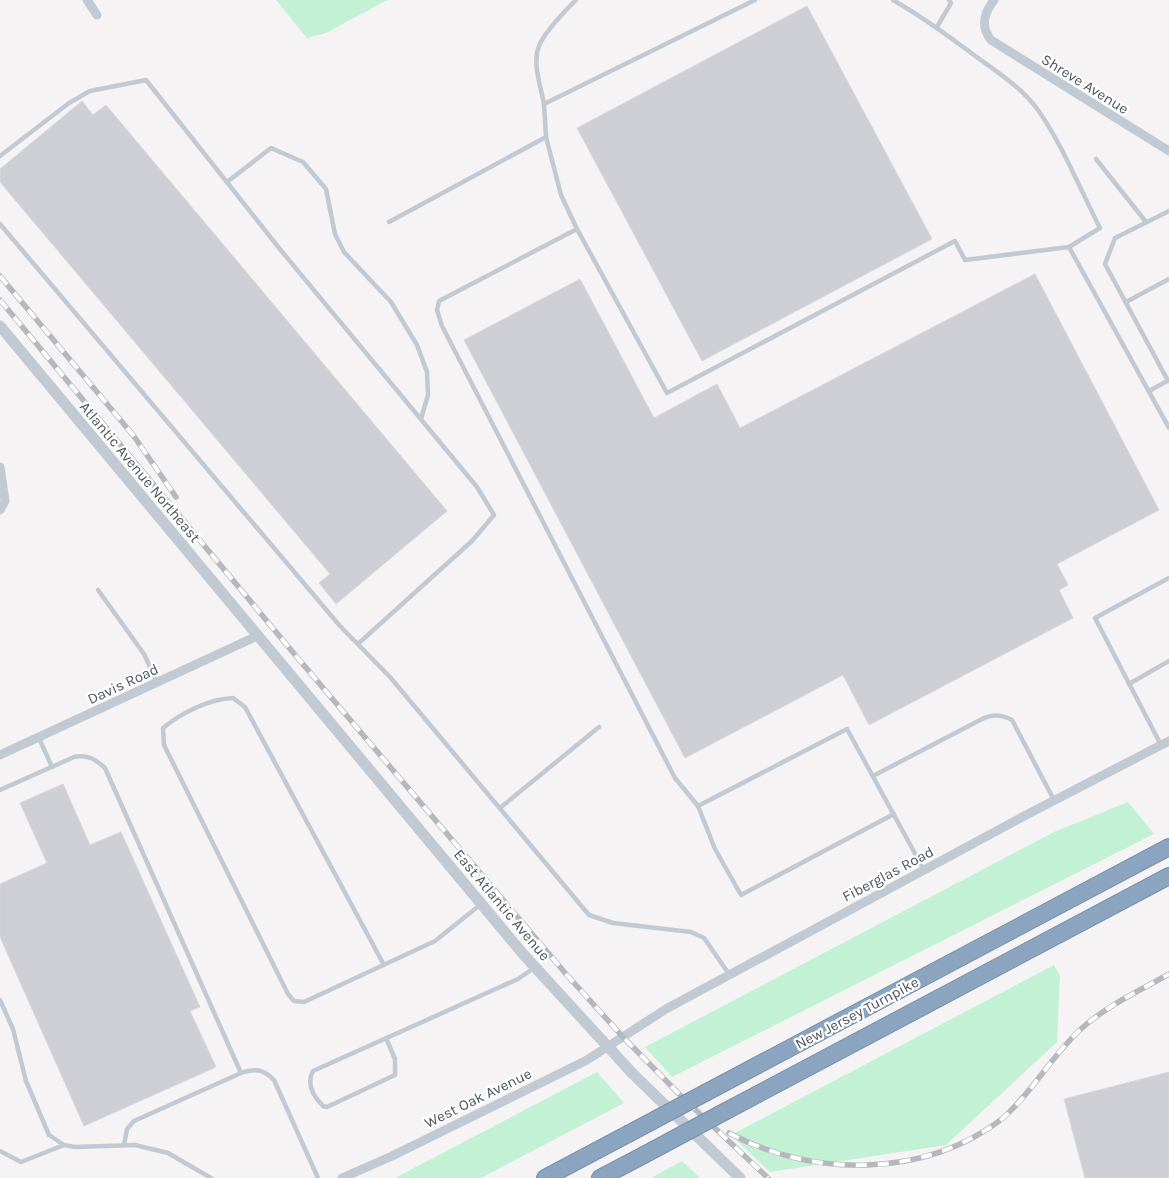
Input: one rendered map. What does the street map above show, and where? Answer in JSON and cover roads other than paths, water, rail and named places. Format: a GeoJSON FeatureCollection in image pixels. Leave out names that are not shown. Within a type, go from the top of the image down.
{"type":"FeatureCollection","features":[{"type":"Feature","properties":{"kind":"highway","name":"New Jersey Turnpike"},"geometry":{"type":"LineString","coordinates":[[545,1178],[1169,847]]}},
{"type":"Feature","properties":{"kind":"highway","name":"New Jersey Turnpike"},"geometry":{"type":"LineString","coordinates":[[600,1178],[1169,876]]}},
{"type":"Feature","properties":{"kind":"street"},"geometry":{"type":"LineString","coordinates":[[87,0],[97,15]]}},
{"type":"Feature","properties":{"kind":"street","name":"Shreve Avenue"},"geometry":{"type":"LineString","coordinates":[[994,0],[983,18],[988,37],[1020,60],[1169,151]]}},
{"type":"Feature","properties":{"kind":"street","name":"Atlantic Avenue Northeast"},"geometry":{"type":"LineString","coordinates":[[0,326],[258,636]]}},
{"type":"Feature","properties":{"kind":"street"},"geometry":{"type":"LineString","coordinates":[[0,467],[5,501],[1,508]]}},
{"type":"Feature","properties":{"kind":"street","name":"Davis Road"},"geometry":{"type":"LineString","coordinates":[[0,755],[258,636]]}},
{"type":"Feature","properties":{"kind":"street","name":"East Atlantic Avenue"},"geometry":{"type":"LineString","coordinates":[[258,636],[535,968],[608,1047],[740,1178]]}},
{"type":"Feature","properties":{"kind":"street","name":"Fiberglas Road"},"geometry":{"type":"LineString","coordinates":[[623,1037],[666,1009],[1054,800],[1165,743]]}},
{"type":"Feature","properties":{"kind":"street","name":"West Oak Avenue"},"geometry":{"type":"LineString","coordinates":[[342,1178],[392,1156],[569,1069],[623,1037]]}},
{"type":"Feature","properties":{"kind":"lane"},"geometry":{"type":"LineString","coordinates":[[576,0],[561,15],[539,46],[538,71],[544,104],[546,137],[561,195],[667,393],[955,241],[965,260],[1069,247],[1100,228],[1050,129],[1024,92],[937,27],[893,0]]}},
{"type":"Feature","properties":{"kind":"lane"},"geometry":{"type":"LineString","coordinates":[[544,104],[755,0]]}},
{"type":"Feature","properties":{"kind":"lane"},"geometry":{"type":"LineString","coordinates":[[937,27],[951,3],[949,0]]}},
{"type":"Feature","properties":{"kind":"lane"},"geometry":{"type":"LineString","coordinates":[[0,156],[70,103],[90,91],[146,80],[227,182],[477,487],[494,515],[472,541],[358,643]]}},
{"type":"Feature","properties":{"kind":"lane"},"geometry":{"type":"LineString","coordinates":[[389,222],[546,137]]}},
{"type":"Feature","properties":{"kind":"lane"},"geometry":{"type":"LineString","coordinates":[[227,182],[271,148],[303,162],[326,189],[335,234],[344,252],[391,302],[417,345],[427,372],[428,395],[421,419]]}},
{"type":"Feature","properties":{"kind":"lane"},"geometry":{"type":"LineString","coordinates":[[1096,159],[1146,222]]}},
{"type":"Feature","properties":{"kind":"lane"},"geometry":{"type":"LineString","coordinates":[[1149,391],[1169,380],[1105,264],[1115,238],[1169,211]]}},
{"type":"Feature","properties":{"kind":"lane"},"geometry":{"type":"LineString","coordinates":[[0,224],[340,626],[390,677],[589,915],[614,923],[691,932],[704,938],[730,975]]}},
{"type":"Feature","properties":{"kind":"lane"},"geometry":{"type":"LineString","coordinates":[[578,229],[439,301],[438,310],[446,335],[674,778],[698,806],[715,849],[741,895],[894,814]]}},
{"type":"Feature","properties":{"kind":"lane"},"geometry":{"type":"LineString","coordinates":[[1069,247],[1169,428]]}},
{"type":"Feature","properties":{"kind":"lane"},"geometry":{"type":"LineString","coordinates":[[1126,302],[1169,279]]}},
{"type":"Feature","properties":{"kind":"lane"},"geometry":{"type":"LineString","coordinates":[[1165,743],[1129,684],[1095,618],[1169,578]]}},
{"type":"Feature","properties":{"kind":"lane"},"geometry":{"type":"LineString","coordinates":[[98,590],[144,654],[157,683]]}},
{"type":"Feature","properties":{"kind":"lane"},"geometry":{"type":"LineString","coordinates":[[1129,684],[1169,662]]}},
{"type":"Feature","properties":{"kind":"lane"},"geometry":{"type":"LineString","coordinates":[[384,965],[245,707],[233,698],[218,699],[171,721],[163,728],[164,745],[288,994],[294,1001],[304,1002],[384,965],[435,941],[482,904]]}},
{"type":"Feature","properties":{"kind":"lane"},"geometry":{"type":"LineString","coordinates":[[873,776],[990,715],[1004,715],[1012,720],[1054,800]]}},
{"type":"Feature","properties":{"kind":"lane"},"geometry":{"type":"LineString","coordinates":[[500,808],[599,727]]}},
{"type":"Feature","properties":{"kind":"lane"},"geometry":{"type":"LineString","coordinates":[[698,806],[847,729],[924,870]]}},
{"type":"Feature","properties":{"kind":"lane"},"geometry":{"type":"LineString","coordinates":[[39,738],[52,767]]}},
{"type":"Feature","properties":{"kind":"lane"},"geometry":{"type":"LineString","coordinates":[[0,790],[74,756],[84,755],[96,760],[104,768],[241,1073]]}},
{"type":"Feature","properties":{"kind":"lane"},"geometry":{"type":"LineString","coordinates":[[386,1038],[395,1059],[395,1075],[327,1107],[317,1100],[310,1084],[309,1078],[312,1071],[518,978],[535,968]]}},
{"type":"Feature","properties":{"kind":"lane"},"geometry":{"type":"LineString","coordinates":[[0,1000],[13,1029],[23,1075],[49,1135],[64,1145],[74,1147],[124,1145],[147,1147],[168,1153],[211,1178]]}},
{"type":"Feature","properties":{"kind":"lane"},"geometry":{"type":"LineString","coordinates":[[124,1145],[127,1129],[134,1121],[241,1073],[253,1069],[261,1070],[274,1080],[318,1178]]}},
{"type":"Feature","properties":{"kind":"lane"},"geometry":{"type":"LineString","coordinates":[[0,1151],[21,1162],[64,1145]]}},
{"type":"Feature","properties":{"kind":"railway"},"geometry":{"type":"LineString","coordinates":[[0,276],[133,435],[176,497]]}},
{"type":"Feature","properties":{"kind":"railway"},"geometry":{"type":"LineString","coordinates":[[0,300],[296,656],[566,974],[623,1037],[683,1098],[768,1178]]}},
{"type":"Feature","properties":{"kind":"railway"},"geometry":{"type":"LineString","coordinates":[[729,1133],[762,1148],[796,1158],[832,1164],[868,1165],[903,1161],[938,1152],[971,1138],[1002,1119],[1082,1028],[1113,1005],[1169,974]]}}]}
